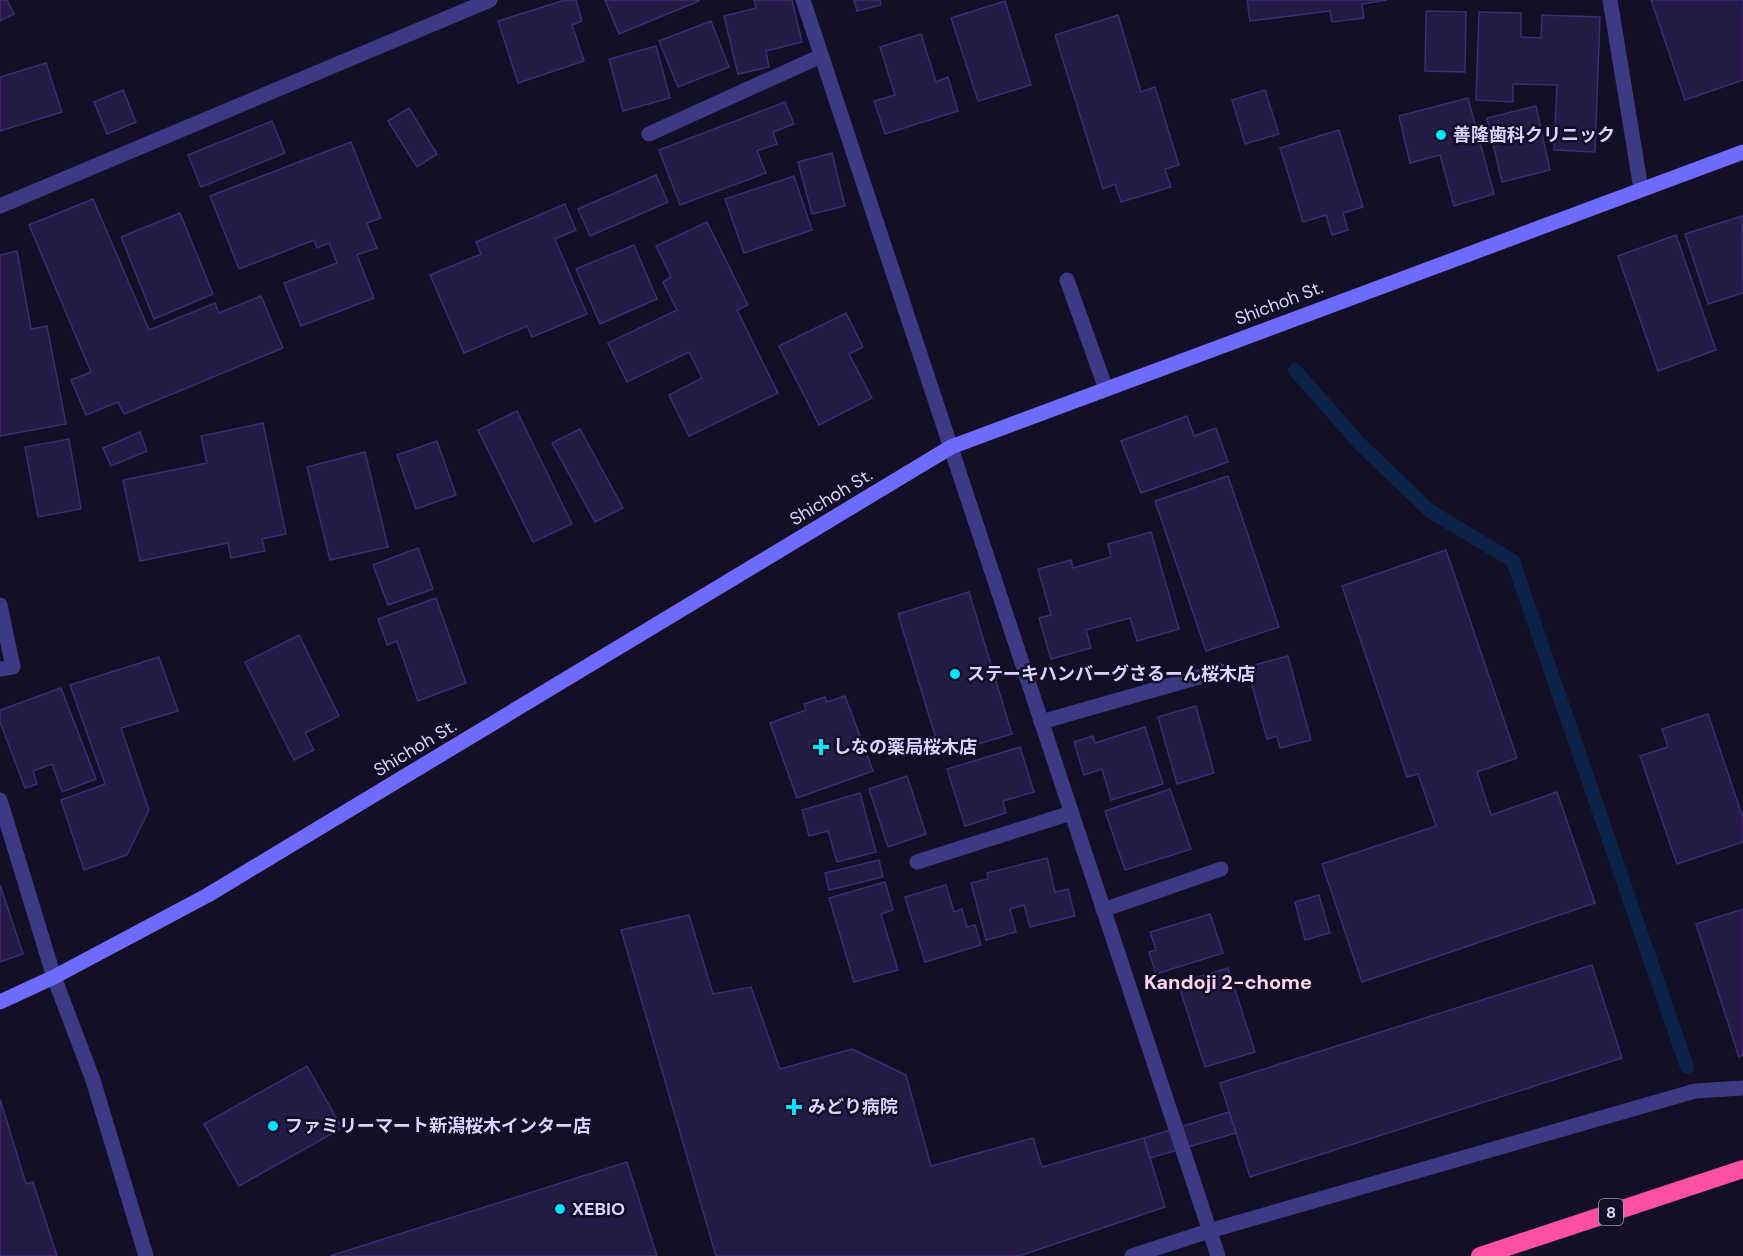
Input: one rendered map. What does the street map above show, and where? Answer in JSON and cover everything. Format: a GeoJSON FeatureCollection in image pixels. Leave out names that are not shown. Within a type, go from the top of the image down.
{"type":"FeatureCollection","features":[{"type":"Feature","properties":{"kind":"highway","name":"8"},"geometry":{"type":"LineString","coordinates":[[1482,1255],[1743,1169]]}},
{"type":"Feature","properties":{"kind":"street"},"geometry":{"type":"LineString","coordinates":[[0,206],[490,0]]}},
{"type":"Feature","properties":{"kind":"street"},"geometry":{"type":"LineString","coordinates":[[802,0],[1218,1256]]}},
{"type":"Feature","properties":{"kind":"street"},"geometry":{"type":"LineString","coordinates":[[1610,0],[1641,189]]}},
{"type":"Feature","properties":{"kind":"street"},"geometry":{"type":"LineString","coordinates":[[649,134],[821,56]]}},
{"type":"Feature","properties":{"kind":"street","name":"Shichoh St."},"geometry":{"type":"LineString","coordinates":[[0,1002],[208,895],[951,447],[1743,152]]}},
{"type":"Feature","properties":{"kind":"street"},"geometry":{"type":"LineString","coordinates":[[1067,280],[1106,389]]}},
{"type":"Feature","properties":{"kind":"street"},"geometry":{"type":"LineString","coordinates":[[0,605],[13,667],[0,669]]}},
{"type":"Feature","properties":{"kind":"street"},"geometry":{"type":"LineString","coordinates":[[1041,722],[1220,671]]}},
{"type":"Feature","properties":{"kind":"street"},"geometry":{"type":"LineString","coordinates":[[0,800],[54,976],[93,1080],[146,1256]]}},
{"type":"Feature","properties":{"kind":"street"},"geometry":{"type":"LineString","coordinates":[[917,862],[1071,813]]}},
{"type":"Feature","properties":{"kind":"street"},"geometry":{"type":"LineString","coordinates":[[1103,910],[1221,869]]}},
{"type":"Feature","properties":{"kind":"street"},"geometry":{"type":"LineString","coordinates":[[1132,1256],[1695,1091],[1743,1088]]}},
{"type":"Feature","properties":{"kind":"building"},"geometry":{"type":"Polygon","coordinates":[[[0,0],[7,0],[14,14],[0,21],[0,0]]]}},
{"type":"Feature","properties":{"kind":"building"},"geometry":{"type":"Polygon","coordinates":[[[565,0],[576,0],[582,21],[572,25],[584,61],[518,83],[498,21],[565,0]]]}},
{"type":"Feature","properties":{"kind":"building"},"geometry":{"type":"Polygon","coordinates":[[[605,0],[699,0],[699,1],[619,34],[605,0]]]}},
{"type":"Feature","properties":{"kind":"building"},"geometry":{"type":"Polygon","coordinates":[[[754,0],[792,0],[802,42],[766,51],[769,67],[738,74],[724,16],[756,8],[754,0]]]}},
{"type":"Feature","properties":{"kind":"building"},"geometry":{"type":"Polygon","coordinates":[[[854,0],[880,0],[881,5],[857,11],[854,0]]]}},
{"type":"Feature","properties":{"kind":"building"},"geometry":{"type":"Polygon","coordinates":[[[1247,0],[1387,0],[1362,4],[1364,18],[1332,22],[1330,11],[1250,21],[1247,0]]]}},
{"type":"Feature","properties":{"kind":"building"},"geometry":{"type":"Polygon","coordinates":[[[1651,0],[1743,0],[1743,80],[1685,100],[1651,0]]]}},
{"type":"Feature","properties":{"kind":"building"},"geometry":{"type":"Polygon","coordinates":[[[1005,1],[1031,85],[978,101],[951,18],[1005,1]]]}},
{"type":"Feature","properties":{"kind":"building"},"geometry":{"type":"Polygon","coordinates":[[[1426,11],[1466,12],[1465,72],[1425,71],[1426,11]]]}},
{"type":"Feature","properties":{"kind":"building"},"geometry":{"type":"Polygon","coordinates":[[[1479,12],[1521,13],[1521,37],[1541,38],[1542,15],[1600,17],[1595,152],[1554,150],[1557,85],[1513,84],[1513,102],[1476,100],[1479,12]]]}},
{"type":"Feature","properties":{"kind":"building"},"geometry":{"type":"Polygon","coordinates":[[[1118,15],[1141,92],[1155,87],[1179,165],[1165,169],[1171,187],[1121,202],[1115,184],[1103,189],[1055,35],[1118,15]]]}},
{"type":"Feature","properties":{"kind":"building"},"geometry":{"type":"Polygon","coordinates":[[[711,21],[729,67],[678,87],[659,41],[711,21]]]}},
{"type":"Feature","properties":{"kind":"building"},"geometry":{"type":"Polygon","coordinates":[[[921,34],[936,82],[948,77],[958,111],[885,134],[874,101],[895,95],[880,47],[921,34]]]}},
{"type":"Feature","properties":{"kind":"building"},"geometry":{"type":"Polygon","coordinates":[[[656,46],[670,98],[623,111],[609,59],[656,46]]]}},
{"type":"Feature","properties":{"kind":"building"},"geometry":{"type":"Polygon","coordinates":[[[46,63],[62,112],[0,131],[0,77],[46,63]]]}},
{"type":"Feature","properties":{"kind":"building"},"geometry":{"type":"Polygon","coordinates":[[[123,90],[136,122],[107,134],[94,102],[123,90]]]}},
{"type":"Feature","properties":{"kind":"building"},"geometry":{"type":"Polygon","coordinates":[[[1265,90],[1279,134],[1245,144],[1232,100],[1265,90]]]}},
{"type":"Feature","properties":{"kind":"building","name":"善隆歯科クリニック"},"geometry":{"type":"Polygon","coordinates":[[[1468,98],[1494,194],[1454,206],[1440,155],[1410,163],[1399,116],[1468,98]]]}},
{"type":"Feature","properties":{"kind":"building"},"geometry":{"type":"Polygon","coordinates":[[[785,102],[794,124],[773,132],[777,144],[757,151],[766,173],[680,205],[659,150],[785,102]]]}},
{"type":"Feature","properties":{"kind":"building"},"geometry":{"type":"Polygon","coordinates":[[[1536,106],[1550,170],[1502,182],[1487,118],[1536,106]]]}},
{"type":"Feature","properties":{"kind":"building"},"geometry":{"type":"Polygon","coordinates":[[[409,108],[437,154],[417,167],[388,121],[409,108]]]}},
{"type":"Feature","properties":{"kind":"building"},"geometry":{"type":"Polygon","coordinates":[[[272,121],[285,153],[201,187],[188,155],[272,121]]]}},
{"type":"Feature","properties":{"kind":"building"},"geometry":{"type":"Polygon","coordinates":[[[1339,130],[1363,207],[1343,213],[1348,230],[1332,235],[1326,215],[1303,222],[1280,148],[1339,130]]]}},
{"type":"Feature","properties":{"kind":"building"},"geometry":{"type":"Polygon","coordinates":[[[351,142],[381,218],[367,223],[377,248],[357,255],[374,298],[301,326],[284,283],[337,263],[329,243],[317,248],[314,240],[239,269],[210,196],[351,142]]]}},
{"type":"Feature","properties":{"kind":"building"},"geometry":{"type":"Polygon","coordinates":[[[832,153],[845,206],[812,214],[798,162],[832,153]]]}},
{"type":"Feature","properties":{"kind":"building"},"geometry":{"type":"Polygon","coordinates":[[[656,175],[668,202],[590,236],[578,209],[656,175]]]}},
{"type":"Feature","properties":{"kind":"building"},"geometry":{"type":"Polygon","coordinates":[[[794,176],[812,230],[744,253],[725,199],[794,176]]]}},
{"type":"Feature","properties":{"kind":"building"},"geometry":{"type":"Polygon","coordinates":[[[93,199],[149,330],[215,303],[219,313],[261,296],[283,348],[124,414],[118,402],[86,415],[71,380],[91,372],[29,225],[93,199]]]}},
{"type":"Feature","properties":{"kind":"building"},"geometry":{"type":"Polygon","coordinates":[[[565,204],[576,230],[555,239],[587,314],[532,337],[527,326],[464,353],[430,275],[481,254],[476,242],[565,204]]]}},
{"type":"Feature","properties":{"kind":"building"},"geometry":{"type":"Polygon","coordinates":[[[180,213],[213,294],[154,319],[121,237],[180,213]]]}},
{"type":"Feature","properties":{"kind":"building"},"geometry":{"type":"Polygon","coordinates":[[[1742,216],[1743,293],[1708,304],[1685,234],[1742,216]]]}},
{"type":"Feature","properties":{"kind":"building"},"geometry":{"type":"Polygon","coordinates":[[[707,222],[748,305],[737,310],[778,393],[689,436],[669,395],[702,378],[689,352],[627,382],[608,343],[677,310],[663,282],[671,277],[656,246],[707,222]]]}},
{"type":"Feature","properties":{"kind":"building"},"geometry":{"type":"Polygon","coordinates":[[[1676,235],[1716,350],[1658,371],[1618,256],[1676,235]]]}},
{"type":"Feature","properties":{"kind":"building"},"geometry":{"type":"Polygon","coordinates":[[[634,245],[657,299],[600,324],[576,269],[634,245]]]}},
{"type":"Feature","properties":{"kind":"building"},"geometry":{"type":"Polygon","coordinates":[[[17,251],[31,329],[47,326],[66,424],[0,436],[0,255],[17,251]]]}},
{"type":"Feature","properties":{"kind":"building"},"geometry":{"type":"Polygon","coordinates":[[[846,313],[863,347],[849,354],[872,398],[819,425],[779,346],[846,313]]]}},
{"type":"Feature","properties":{"kind":"building"},"geometry":{"type":"Polygon","coordinates":[[[517,411],[572,524],[533,542],[478,430],[517,411]]]}},
{"type":"Feature","properties":{"kind":"building"},"geometry":{"type":"Polygon","coordinates":[[[1187,416],[1194,436],[1216,428],[1228,462],[1141,493],[1121,441],[1187,416]]]}},
{"type":"Feature","properties":{"kind":"building"},"geometry":{"type":"Polygon","coordinates":[[[263,423],[286,534],[262,539],[265,551],[231,558],[228,543],[140,561],[123,480],[207,463],[201,436],[263,423]]]}},
{"type":"Feature","properties":{"kind":"building"},"geometry":{"type":"Polygon","coordinates":[[[580,429],[623,508],[595,522],[552,443],[580,429]]]}},
{"type":"Feature","properties":{"kind":"building"},"geometry":{"type":"Polygon","coordinates":[[[140,432],[147,451],[111,466],[103,448],[140,432]]]}},
{"type":"Feature","properties":{"kind":"building"},"geometry":{"type":"Polygon","coordinates":[[[69,439],[81,509],[38,517],[25,447],[69,439]]]}},
{"type":"Feature","properties":{"kind":"building"},"geometry":{"type":"Polygon","coordinates":[[[437,441],[456,495],[416,509],[397,455],[437,441]]]}},
{"type":"Feature","properties":{"kind":"building"},"geometry":{"type":"Polygon","coordinates":[[[365,452],[388,547],[330,560],[307,467],[365,452]]]}},
{"type":"Feature","properties":{"kind":"building"},"geometry":{"type":"Polygon","coordinates":[[[1228,476],[1279,627],[1206,651],[1155,501],[1228,476]]]}},
{"type":"Feature","properties":{"kind":"building"},"geometry":{"type":"Polygon","coordinates":[[[1151,532],[1179,629],[1137,641],[1130,618],[1086,630],[1091,648],[1051,659],[1039,618],[1051,615],[1038,569],[1071,560],[1073,568],[1111,557],[1108,544],[1151,532]]]}},
{"type":"Feature","properties":{"kind":"building"},"geometry":{"type":"Polygon","coordinates":[[[418,548],[433,589],[388,605],[373,565],[418,548]]]}},
{"type":"Feature","properties":{"kind":"building"},"geometry":{"type":"Polygon","coordinates":[[[1446,550],[1517,758],[1477,772],[1491,815],[1557,792],[1595,903],[1362,982],[1322,864],[1436,826],[1418,774],[1407,777],[1342,586],[1446,550]]]}},
{"type":"Feature","properties":{"kind":"building","name":"ステーキハンバーグさるーん桜木店"},"geometry":{"type":"Polygon","coordinates":[[[969,592],[1012,734],[941,755],[898,614],[969,592]]]}},
{"type":"Feature","properties":{"kind":"building"},"geometry":{"type":"Polygon","coordinates":[[[436,598],[466,683],[418,701],[397,641],[387,645],[378,619],[436,598]]]}},
{"type":"Feature","properties":{"kind":"building"},"geometry":{"type":"Polygon","coordinates":[[[299,635],[339,716],[305,733],[314,750],[294,760],[245,662],[299,635]]]}},
{"type":"Feature","properties":{"kind":"building"},"geometry":{"type":"Polygon","coordinates":[[[1288,656],[1311,740],[1280,748],[1277,736],[1267,739],[1247,667],[1288,656]]]}},
{"type":"Feature","properties":{"kind":"building"},"geometry":{"type":"Polygon","coordinates":[[[159,657],[178,711],[121,728],[149,810],[127,855],[84,870],[61,800],[105,784],[70,685],[159,657]]]}},
{"type":"Feature","properties":{"kind":"building"},"geometry":{"type":"Polygon","coordinates":[[[61,688],[96,779],[62,792],[52,764],[33,771],[37,784],[25,788],[0,722],[0,710],[61,688]]]}},
{"type":"Feature","properties":{"kind":"building","name":"しなの薬局桜木店"},"geometry":{"type":"Polygon","coordinates":[[[845,696],[873,771],[797,798],[770,723],[806,710],[804,704],[825,697],[827,702],[845,696]]]}},
{"type":"Feature","properties":{"kind":"building"},"geometry":{"type":"Polygon","coordinates":[[[1196,706],[1214,773],[1177,784],[1158,717],[1196,706]]]}},
{"type":"Feature","properties":{"kind":"building"},"geometry":{"type":"Polygon","coordinates":[[[1708,714],[1743,818],[1743,842],[1677,864],[1640,756],[1668,747],[1662,729],[1708,714]]]}},
{"type":"Feature","properties":{"kind":"building"},"geometry":{"type":"Polygon","coordinates":[[[1145,727],[1163,784],[1111,800],[1102,769],[1084,775],[1074,742],[1093,736],[1095,743],[1145,727]]]}},
{"type":"Feature","properties":{"kind":"building"},"geometry":{"type":"Polygon","coordinates":[[[1020,747],[1034,792],[1003,801],[1006,813],[965,826],[947,769],[1020,747]]]}},
{"type":"Feature","properties":{"kind":"building"},"geometry":{"type":"Polygon","coordinates":[[[907,776],[926,834],[888,847],[869,789],[907,776]]]}},
{"type":"Feature","properties":{"kind":"building"},"geometry":{"type":"Polygon","coordinates":[[[1170,789],[1191,849],[1125,870],[1105,811],[1170,789]]]}},
{"type":"Feature","properties":{"kind":"building"},"geometry":{"type":"Polygon","coordinates":[[[860,793],[876,852],[837,862],[828,831],[809,836],[802,810],[860,793]]]}},
{"type":"Feature","properties":{"kind":"building"},"geometry":{"type":"Polygon","coordinates":[[[1047,858],[1055,892],[1068,889],[1075,916],[1030,927],[1024,905],[1010,909],[1016,932],[986,940],[971,883],[988,879],[987,873],[1047,858]]]}},
{"type":"Feature","properties":{"kind":"building"},"geometry":{"type":"Polygon","coordinates":[[[879,860],[883,877],[829,890],[825,873],[879,860]]]}},
{"type":"Feature","properties":{"kind":"building"},"geometry":{"type":"Polygon","coordinates":[[[885,882],[893,910],[881,914],[898,970],[854,982],[829,898],[885,882]]]}},
{"type":"Feature","properties":{"kind":"building"},"geometry":{"type":"Polygon","coordinates":[[[0,885],[23,954],[0,962],[0,885]]]}},
{"type":"Feature","properties":{"kind":"building"},"geometry":{"type":"Polygon","coordinates":[[[946,885],[954,912],[962,909],[967,927],[975,925],[981,945],[925,962],[905,897],[946,885]]]}},
{"type":"Feature","properties":{"kind":"building"},"geometry":{"type":"Polygon","coordinates":[[[1319,895],[1330,933],[1305,940],[1295,902],[1319,895]]]}},
{"type":"Feature","properties":{"kind":"building"},"geometry":{"type":"Polygon","coordinates":[[[1743,909],[1743,1055],[1739,1057],[1696,924],[1743,909]]]}},
{"type":"Feature","properties":{"kind":"building"},"geometry":{"type":"Polygon","coordinates":[[[1210,914],[1223,953],[1156,974],[1149,952],[1156,950],[1150,932],[1210,914]]]}},
{"type":"Feature","properties":{"kind":"building","name":"みどり病院"},"geometry":{"type":"Polygon","coordinates":[[[689,915],[713,994],[751,987],[780,1069],[852,1049],[906,1075],[931,1166],[1033,1138],[1042,1167],[1144,1138],[1165,1207],[1019,1256],[716,1256],[621,930],[689,915]]]}},
{"type":"Feature","properties":{"kind":"building"},"geometry":{"type":"Polygon","coordinates":[[[1592,965],[1622,1058],[1250,1177],[1220,1083],[1592,965]]]}},
{"type":"Feature","properties":{"kind":"building"},"geometry":{"type":"Polygon","coordinates":[[[1228,968],[1255,1052],[1205,1067],[1178,983],[1228,968]]]}},
{"type":"Feature","properties":{"kind":"building","name":"ファミリーマート新潟桜木インター店"},"geometry":{"type":"Polygon","coordinates":[[[307,1066],[342,1128],[239,1186],[204,1124],[307,1066]]]}},
{"type":"Feature","properties":{"kind":"building"},"geometry":{"type":"Polygon","coordinates":[[[0,1099],[26,1184],[33,1182],[57,1256],[0,1256],[0,1099]]]}},
{"type":"Feature","properties":{"kind":"building"},"geometry":{"type":"Polygon","coordinates":[[[1229,1112],[1236,1133],[1150,1158],[1144,1138],[1229,1112]]]}},
{"type":"Feature","properties":{"kind":"building","name":"XEBIO"},"geometry":{"type":"Polygon","coordinates":[[[627,1162],[657,1256],[330,1256],[627,1162]]]}},
{"type":"Feature","properties":{"kind":"waterway"},"geometry":{"type":"LineString","coordinates":[[1295,370],[1359,443],[1430,511],[1513,561],[1687,1067]]}},
{"type":"Feature","properties":{"kind":"place","name":"善隆歯科クリニック"},"geometry":{"type":"Point","coordinates":[1441,135]}},
{"type":"Feature","properties":{"kind":"place","name":"ステーキハンバーグさるーん桜木店"},"geometry":{"type":"Point","coordinates":[955,674]}},
{"type":"Feature","properties":{"kind":"place","name":"しなの薬局桜木店"},"geometry":{"type":"Point","coordinates":[821,747]}},
{"type":"Feature","properties":{"kind":"place","name":"みどり病院"},"geometry":{"type":"Point","coordinates":[794,1107]}},
{"type":"Feature","properties":{"kind":"place","name":"ファミリーマート新潟桜木インター店"},"geometry":{"type":"Point","coordinates":[273,1126]}},
{"type":"Feature","properties":{"kind":"place","name":"XEBIO"},"geometry":{"type":"Point","coordinates":[560,1209]}},
{"type":"Feature","properties":{"kind":"district","name":"Kandoji 2-chome"},"geometry":{"type":"Point","coordinates":[1228,982]}}]}
